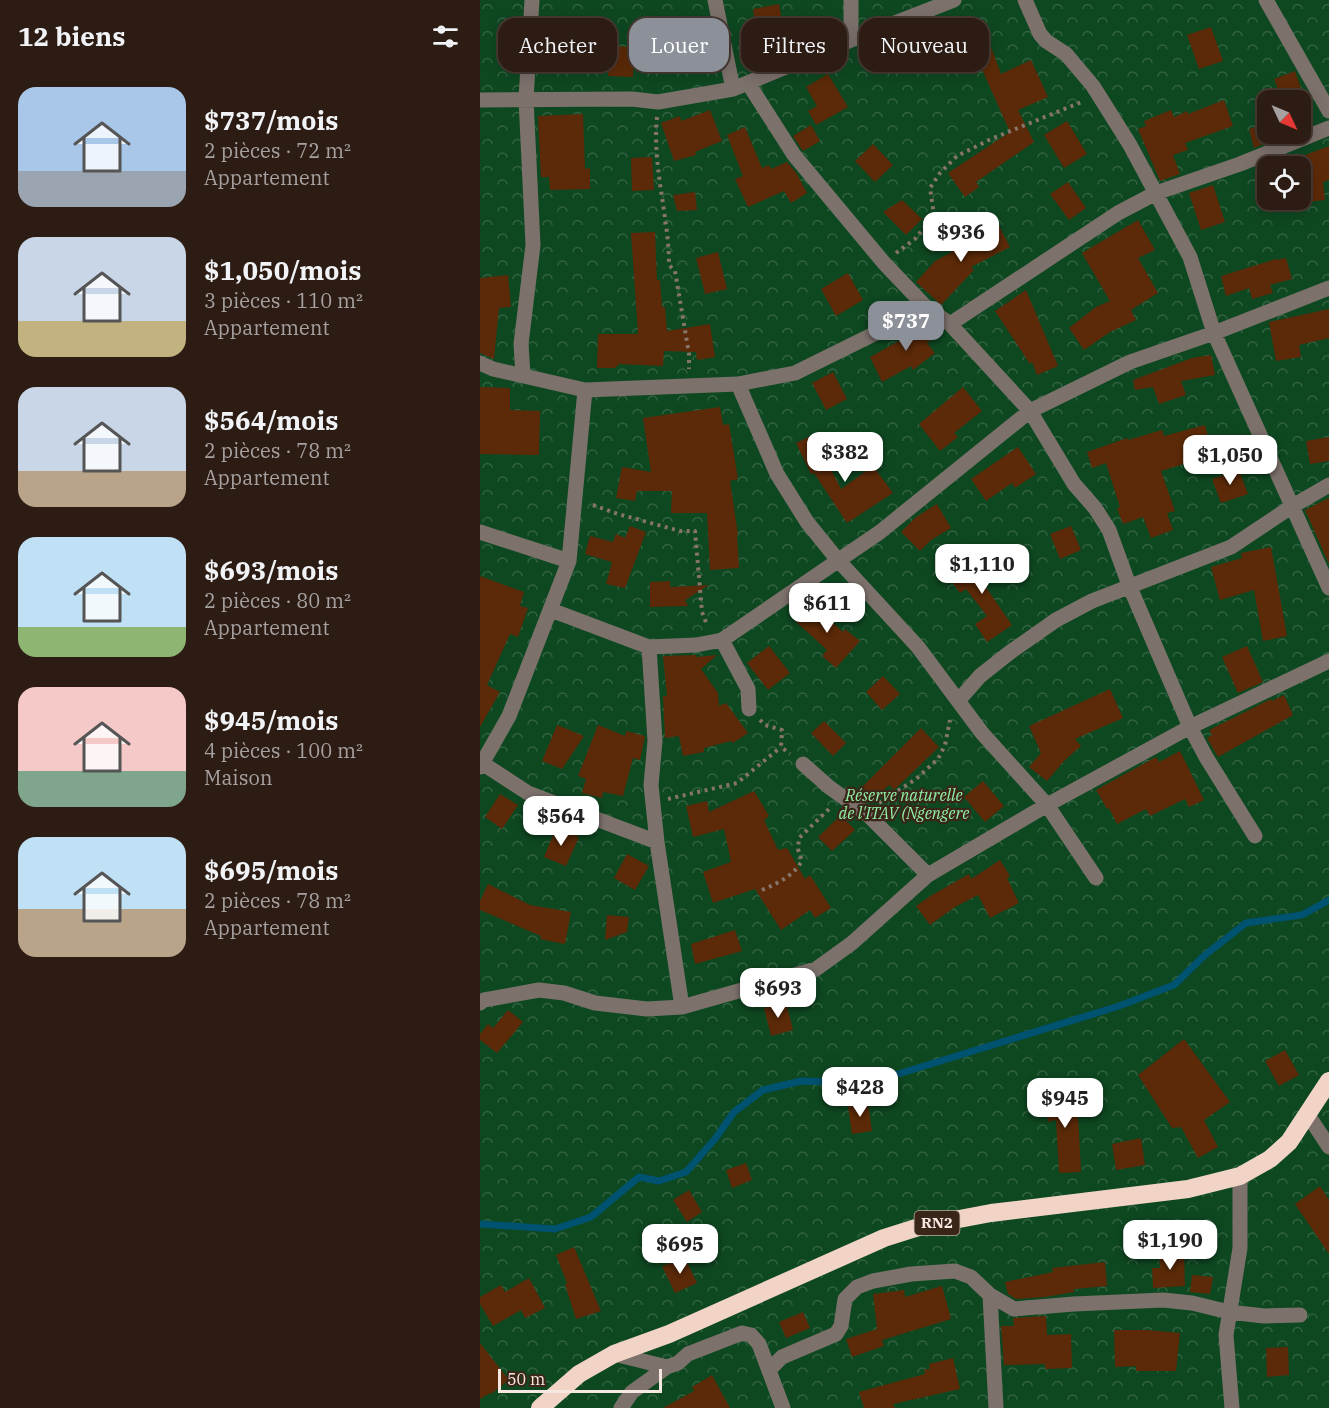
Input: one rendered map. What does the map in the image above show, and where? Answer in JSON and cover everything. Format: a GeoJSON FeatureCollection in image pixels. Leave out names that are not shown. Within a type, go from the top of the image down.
{"type":"FeatureCollection","features":[{"type":"Feature","properties":{"kind":"highway","name":"RN2"},"geometry":{"type":"LineString","coordinates":[[540,1408],[579,1374],[614,1354],[669,1334],[884,1238],[922,1226],[991,1213],[1188,1189],[1240,1176],[1270,1159],[1289,1142],[1329,1081]]}},
{"type":"Feature","properties":{"kind":"street"},"geometry":{"type":"LineString","coordinates":[[523,375],[521,344],[533,244],[526,99],[532,0]]}},
{"type":"Feature","properties":{"kind":"street"},"geometry":{"type":"LineString","coordinates":[[715,0],[733,89]]}},
{"type":"Feature","properties":{"kind":"street"},"geometry":{"type":"LineString","coordinates":[[851,0],[851,40]]}},
{"type":"Feature","properties":{"kind":"street"},"geometry":{"type":"LineString","coordinates":[[480,100],[632,99],[658,102],[733,89],[954,0]]}},
{"type":"Feature","properties":{"kind":"street"},"geometry":{"type":"LineString","coordinates":[[1025,0],[1046,42],[1066,54],[1099,95],[1130,145],[1190,256],[1214,333],[1329,588]]}},
{"type":"Feature","properties":{"kind":"street"},"geometry":{"type":"LineString","coordinates":[[1266,0],[1329,111]]}},
{"type":"Feature","properties":{"kind":"street"},"geometry":{"type":"LineString","coordinates":[[748,83],[794,155],[885,263],[924,305],[950,324],[1030,411],[1074,484],[1095,508],[1109,530],[1129,585],[1190,727],[1255,836]]}},
{"type":"Feature","properties":{"kind":"street"},"geometry":{"type":"LineString","coordinates":[[950,324],[1118,213],[1156,193],[1240,164],[1329,128]]}},
{"type":"Feature","properties":{"kind":"street"},"geometry":{"type":"LineString","coordinates":[[551,610],[649,647],[696,645],[722,640],[880,532],[1030,411],[1130,362],[1214,333],[1329,288]]}},
{"type":"Feature","properties":{"kind":"street"},"geometry":{"type":"LineString","coordinates":[[480,363],[493,369],[585,390],[738,384],[795,373],[880,331],[924,305]]}},
{"type":"Feature","properties":{"kind":"street"},"geometry":{"type":"LineString","coordinates":[[738,384],[777,474],[807,522],[837,560],[918,647],[982,733],[1047,805],[1096,878]]}},
{"type":"Feature","properties":{"kind":"street"},"geometry":{"type":"LineString","coordinates":[[585,390],[569,561],[509,716],[481,765],[528,793],[657,842]]}},
{"type":"Feature","properties":{"kind":"street"},"geometry":{"type":"LineString","coordinates":[[958,701],[980,676],[1056,620],[1129,585],[1231,547],[1329,485]]}},
{"type":"Feature","properties":{"kind":"street"},"geometry":{"type":"LineString","coordinates":[[480,532],[569,561]]}},
{"type":"Feature","properties":{"kind":"street"},"geometry":{"type":"LineString","coordinates":[[722,640],[748,689],[749,709]]}},
{"type":"Feature","properties":{"kind":"street"},"geometry":{"type":"LineString","coordinates":[[649,647],[655,741],[651,785],[657,842],[682,1007]]}},
{"type":"Feature","properties":{"kind":"street"},"geometry":{"type":"LineString","coordinates":[[480,1003],[484,1000],[539,990],[564,993],[596,1003],[647,1009],[682,1007],[816,969],[852,943],[928,875],[1047,805],[1190,727],[1329,661]]}},
{"type":"Feature","properties":{"kind":"street"},"geometry":{"type":"LineString","coordinates":[[803,764],[868,815],[928,875]]}},
{"type":"Feature","properties":{"kind":"street"},"geometry":{"type":"LineString","coordinates":[[1308,1115],[1329,1147]]}},
{"type":"Feature","properties":{"kind":"street"},"geometry":{"type":"LineString","coordinates":[[1232,1408],[1226,1335],[1240,1248],[1240,1176]]}},
{"type":"Feature","properties":{"kind":"street"},"geometry":{"type":"LineString","coordinates":[[769,1370],[782,1356],[836,1334],[841,1326],[845,1299],[857,1287],[873,1281],[911,1274],[955,1271],[971,1277],[990,1295],[1014,1309],[1162,1300],[1264,1316],[1300,1315]]}},
{"type":"Feature","properties":{"kind":"street"},"geometry":{"type":"LineString","coordinates":[[990,1295],[996,1408]]}},
{"type":"Feature","properties":{"kind":"street"},"geometry":{"type":"LineString","coordinates":[[621,1408],[632,1392],[667,1367],[678,1363],[688,1354],[742,1333],[751,1335],[759,1344],[783,1408]]}},
{"type":"Feature","properties":{"kind":"street"},"geometry":{"type":"LineString","coordinates":[[614,1354],[667,1367]]}},
{"type":"Feature","properties":{"kind":"path"},"geometry":{"type":"LineString","coordinates":[[885,263],[915,239],[934,215],[930,188],[940,173],[957,156],[991,139],[1099,95]]}},
{"type":"Feature","properties":{"kind":"path"},"geometry":{"type":"LineString","coordinates":[[658,102],[656,130],[669,244],[669,265],[675,271],[689,354],[689,386]]}},
{"type":"Feature","properties":{"kind":"path"},"geometry":{"type":"LineString","coordinates":[[575,499],[618,514],[680,531],[695,531],[702,612],[708,628],[722,640]]}},
{"type":"Feature","properties":{"kind":"path"},"geometry":{"type":"LineString","coordinates":[[868,815],[882,800],[916,779],[938,759],[945,746],[948,726],[958,701]]}},
{"type":"Feature","properties":{"kind":"path"},"geometry":{"type":"LineString","coordinates":[[653,803],[737,783],[781,747],[782,730],[765,724],[749,709]]}},
{"type":"Feature","properties":{"kind":"path"},"geometry":{"type":"LineString","coordinates":[[781,747],[803,764]]}},
{"type":"Feature","properties":{"kind":"path"},"geometry":{"type":"LineString","coordinates":[[762,890],[785,879],[798,867],[802,861],[798,849],[799,838],[843,796]]}},
{"type":"Feature","properties":{"kind":"green space","name":"Réserve naturelle de l'ITAV (Ngengere"},"geometry":{"type":"Polygon","coordinates":[[[480,0],[1329,0],[1329,1408],[480,1408],[480,0]]]}},
{"type":"Feature","properties":{"kind":"building"},"geometry":{"type":"Polygon","coordinates":[[[779,4],[781,18],[754,18],[753,9],[779,4]]]}},
{"type":"Feature","properties":{"kind":"building"},"geometry":{"type":"Polygon","coordinates":[[[1211,27],[1223,61],[1199,69],[1187,35],[1211,27]]]}},
{"type":"Feature","properties":{"kind":"building"},"geometry":{"type":"Polygon","coordinates":[[[989,42],[1001,74],[1031,60],[1048,97],[1018,110],[1034,142],[976,182],[979,187],[965,197],[948,173],[1010,132],[983,72],[989,72],[989,42]]]}},
{"type":"Feature","properties":{"kind":"building"},"geometry":{"type":"Polygon","coordinates":[[[617,46],[629,47],[629,72],[633,72],[633,77],[608,76],[608,72],[617,72],[617,46]]]}},
{"type":"Feature","properties":{"kind":"building"},"geometry":{"type":"Polygon","coordinates":[[[1295,71],[1302,90],[1278,90],[1274,79],[1295,71]]]}},
{"type":"Feature","properties":{"kind":"building"},"geometry":{"type":"Polygon","coordinates":[[[828,74],[848,107],[816,125],[808,111],[817,106],[806,87],[828,74]]]}},
{"type":"Feature","properties":{"kind":"building"},"geometry":{"type":"Polygon","coordinates":[[[1224,100],[1233,126],[1185,143],[1188,150],[1173,155],[1180,174],[1160,181],[1138,129],[1146,126],[1144,121],[1171,110],[1174,117],[1187,111],[1188,114],[1224,100]]]}},
{"type":"Feature","properties":{"kind":"building"},"geometry":{"type":"Polygon","coordinates":[[[710,110],[722,141],[695,152],[696,155],[674,161],[661,123],[680,116],[681,121],[710,110]]]}},
{"type":"Feature","properties":{"kind":"building"},"geometry":{"type":"Polygon","coordinates":[[[583,114],[585,169],[590,168],[590,189],[550,190],[549,177],[541,177],[538,116],[583,114]]]}},
{"type":"Feature","properties":{"kind":"building"},"geometry":{"type":"Polygon","coordinates":[[[1067,121],[1087,154],[1064,168],[1044,135],[1067,121]]]}},
{"type":"Feature","properties":{"kind":"building"},"geometry":{"type":"Polygon","coordinates":[[[811,125],[820,141],[803,151],[793,136],[811,125]]]}},
{"type":"Feature","properties":{"kind":"building"},"geometry":{"type":"Polygon","coordinates":[[[1257,126],[1257,144],[1263,144],[1254,148],[1249,129],[1257,126]]]}},
{"type":"Feature","properties":{"kind":"building"},"geometry":{"type":"Polygon","coordinates":[[[745,127],[762,168],[769,165],[771,169],[787,162],[797,174],[807,193],[791,203],[784,191],[748,207],[735,179],[743,176],[727,135],[745,127]]]}},
{"type":"Feature","properties":{"kind":"building"},"geometry":{"type":"Polygon","coordinates":[[[873,144],[893,165],[875,182],[855,161],[873,144]]]}},
{"type":"Feature","properties":{"kind":"building"},"geometry":{"type":"Polygon","coordinates":[[[1329,146],[1329,180],[1323,182],[1325,200],[1311,202],[1311,156],[1303,156],[1329,146]]]}},
{"type":"Feature","properties":{"kind":"building"},"geometry":{"type":"Polygon","coordinates":[[[652,157],[654,190],[632,191],[631,158],[652,157]]]}},
{"type":"Feature","properties":{"kind":"building"},"geometry":{"type":"Polygon","coordinates":[[[1068,182],[1086,208],[1069,220],[1050,194],[1068,182]]]}},
{"type":"Feature","properties":{"kind":"building"},"geometry":{"type":"Polygon","coordinates":[[[1213,185],[1225,222],[1201,230],[1189,193],[1213,185]]]}},
{"type":"Feature","properties":{"kind":"building"},"geometry":{"type":"Polygon","coordinates":[[[695,192],[697,210],[677,211],[673,195],[695,192]]]}},
{"type":"Feature","properties":{"kind":"building"},"geometry":{"type":"Polygon","coordinates":[[[902,200],[922,219],[906,235],[883,212],[902,200]]]}},
{"type":"Feature","properties":{"kind":"building"},"geometry":{"type":"Polygon","coordinates":[[[1138,220],[1155,250],[1138,258],[1158,293],[1131,310],[1136,320],[1110,332],[1084,350],[1069,328],[1096,307],[1110,301],[1082,253],[1138,220]]]}},
{"type":"Feature","properties":{"kind":"building"},"geometry":{"type":"Polygon","coordinates":[[[998,224],[1010,247],[971,267],[974,270],[941,305],[916,282],[935,261],[950,253],[971,235],[973,237],[998,224]]]}},
{"type":"Feature","properties":{"kind":"building"},"geometry":{"type":"Polygon","coordinates":[[[655,232],[657,280],[660,280],[667,331],[710,324],[715,357],[697,360],[696,352],[664,351],[663,366],[619,364],[615,368],[597,368],[598,334],[638,334],[631,233],[655,232]]]}},
{"type":"Feature","properties":{"kind":"building"},"geometry":{"type":"Polygon","coordinates":[[[718,252],[727,289],[705,294],[696,258],[718,252]]]}},
{"type":"Feature","properties":{"kind":"building"},"geometry":{"type":"Polygon","coordinates":[[[1286,258],[1292,279],[1270,285],[1273,293],[1252,299],[1249,288],[1226,296],[1221,276],[1286,258]]]}},
{"type":"Feature","properties":{"kind":"building"},"geometry":{"type":"Polygon","coordinates":[[[848,273],[863,300],[836,316],[821,289],[848,273]]]}},
{"type":"Feature","properties":{"kind":"building"},"geometry":{"type":"Polygon","coordinates":[[[508,275],[511,307],[499,308],[494,359],[480,353],[480,278],[508,275]]]}},
{"type":"Feature","properties":{"kind":"building"},"geometry":{"type":"Polygon","coordinates":[[[1026,290],[1058,366],[1037,375],[1032,362],[1030,364],[995,311],[1026,290]]]}},
{"type":"Feature","properties":{"kind":"building"},"geometry":{"type":"Polygon","coordinates":[[[1329,309],[1329,338],[1299,345],[1301,357],[1276,361],[1269,322],[1329,309]]]}},
{"type":"Feature","properties":{"kind":"building"},"geometry":{"type":"Polygon","coordinates":[[[927,320],[943,332],[927,343],[935,353],[913,370],[911,366],[882,382],[870,357],[899,341],[927,320]]]}},
{"type":"Feature","properties":{"kind":"building"},"geometry":{"type":"Polygon","coordinates":[[[1211,355],[1215,375],[1181,381],[1186,395],[1159,404],[1153,387],[1135,390],[1133,380],[1192,358],[1211,355]]]}},
{"type":"Feature","properties":{"kind":"building"},"geometry":{"type":"Polygon","coordinates":[[[833,372],[847,399],[826,410],[812,383],[833,372]]]}},
{"type":"Feature","properties":{"kind":"building"},"geometry":{"type":"Polygon","coordinates":[[[480,387],[510,388],[510,410],[540,411],[539,455],[480,454],[480,387]]]}},
{"type":"Feature","properties":{"kind":"building"},"geometry":{"type":"Polygon","coordinates":[[[963,387],[982,411],[954,433],[958,437],[940,451],[919,424],[963,387]]]}},
{"type":"Feature","properties":{"kind":"building"},"geometry":{"type":"Polygon","coordinates":[[[720,407],[723,425],[729,424],[738,479],[730,481],[738,535],[739,568],[710,570],[707,513],[671,513],[672,491],[637,491],[635,501],[616,498],[622,467],[651,472],[643,418],[720,407]]]}},
{"type":"Feature","properties":{"kind":"building"},"geometry":{"type":"Polygon","coordinates":[[[1205,425],[1213,455],[1161,471],[1175,511],[1167,513],[1173,530],[1151,538],[1143,517],[1123,524],[1106,463],[1092,468],[1087,452],[1127,438],[1128,440],[1162,430],[1164,436],[1205,425]]]}},
{"type":"Feature","properties":{"kind":"building"},"geometry":{"type":"Polygon","coordinates":[[[813,435],[841,489],[873,466],[893,493],[847,523],[814,473],[811,474],[796,443],[813,435]]]}},
{"type":"Feature","properties":{"kind":"building"},"geometry":{"type":"Polygon","coordinates":[[[1329,437],[1329,461],[1310,464],[1306,441],[1329,437]]]}},
{"type":"Feature","properties":{"kind":"building"},"geometry":{"type":"Polygon","coordinates":[[[1018,447],[1036,474],[1015,488],[1012,483],[986,501],[971,479],[1018,447]]]}},
{"type":"Feature","properties":{"kind":"building"},"geometry":{"type":"Polygon","coordinates":[[[1239,470],[1248,494],[1221,503],[1212,479],[1239,470]]]}},
{"type":"Feature","properties":{"kind":"building"},"geometry":{"type":"Polygon","coordinates":[[[1329,498],[1329,564],[1305,510],[1329,498]]]}},
{"type":"Feature","properties":{"kind":"building"},"geometry":{"type":"Polygon","coordinates":[[[937,504],[951,528],[931,540],[920,551],[901,532],[916,517],[937,504]]]}},
{"type":"Feature","properties":{"kind":"building"},"geometry":{"type":"Polygon","coordinates":[[[630,526],[646,532],[625,588],[606,584],[612,562],[585,554],[590,536],[613,542],[616,534],[625,538],[630,526]]]}},
{"type":"Feature","properties":{"kind":"building"},"geometry":{"type":"Polygon","coordinates":[[[1071,526],[1081,550],[1060,559],[1050,534],[1071,526]]]}},
{"type":"Feature","properties":{"kind":"building"},"geometry":{"type":"Polygon","coordinates":[[[1271,547],[1287,636],[1263,641],[1254,590],[1220,600],[1211,567],[1242,558],[1241,553],[1271,547]]]}},
{"type":"Feature","properties":{"kind":"building"},"geometry":{"type":"Polygon","coordinates":[[[982,553],[996,574],[983,583],[1012,625],[987,642],[975,624],[987,616],[966,589],[960,593],[948,576],[982,553]]]}},
{"type":"Feature","properties":{"kind":"building"},"geometry":{"type":"Polygon","coordinates":[[[480,576],[524,592],[520,606],[528,608],[518,637],[510,634],[487,685],[500,692],[480,727],[480,576]]]}},
{"type":"Feature","properties":{"kind":"building"},"geometry":{"type":"Polygon","coordinates":[[[670,581],[670,587],[709,585],[685,600],[688,606],[650,607],[650,582],[670,581]]]}},
{"type":"Feature","properties":{"kind":"building"},"geometry":{"type":"Polygon","coordinates":[[[810,602],[843,632],[845,629],[860,641],[836,668],[822,656],[827,650],[793,619],[810,602]]]}},
{"type":"Feature","properties":{"kind":"building"},"geometry":{"type":"Polygon","coordinates":[[[769,646],[790,673],[768,690],[747,663],[769,646]]]}},
{"type":"Feature","properties":{"kind":"building"},"geometry":{"type":"Polygon","coordinates":[[[1247,646],[1263,682],[1238,693],[1222,657],[1247,646]]]}},
{"type":"Feature","properties":{"kind":"building"},"geometry":{"type":"Polygon","coordinates":[[[696,655],[696,657],[717,655],[701,669],[718,693],[719,706],[726,703],[748,733],[733,743],[731,741],[704,748],[704,752],[683,756],[679,736],[665,738],[663,696],[667,696],[663,656],[696,655]]]}},
{"type":"Feature","properties":{"kind":"building"},"geometry":{"type":"Polygon","coordinates":[[[883,676],[900,694],[882,710],[866,692],[883,676]]]}},
{"type":"Feature","properties":{"kind":"building"},"geometry":{"type":"Polygon","coordinates":[[[1110,689],[1123,718],[1075,739],[1081,746],[1047,781],[1029,767],[1041,753],[1029,726],[1110,689]]]}},
{"type":"Feature","properties":{"kind":"building"},"geometry":{"type":"Polygon","coordinates":[[[1284,695],[1293,715],[1218,757],[1207,738],[1212,735],[1209,730],[1271,699],[1272,701],[1284,695]]]}},
{"type":"Feature","properties":{"kind":"building"},"geometry":{"type":"Polygon","coordinates":[[[824,721],[846,743],[833,756],[811,733],[824,721]]]}},
{"type":"Feature","properties":{"kind":"building"},"geometry":{"type":"Polygon","coordinates":[[[557,725],[584,736],[562,769],[542,761],[557,725]]]}},
{"type":"Feature","properties":{"kind":"building"},"geometry":{"type":"Polygon","coordinates":[[[598,725],[625,736],[626,731],[645,736],[640,760],[633,758],[623,796],[603,792],[602,798],[582,793],[586,779],[578,776],[598,725]]]}},
{"type":"Feature","properties":{"kind":"building"},"geometry":{"type":"Polygon","coordinates":[[[921,728],[939,747],[894,790],[889,785],[870,803],[858,791],[921,728]]]}},
{"type":"Feature","properties":{"kind":"building"},"geometry":{"type":"Polygon","coordinates":[[[1180,751],[1204,800],[1189,807],[1185,799],[1150,816],[1146,809],[1117,824],[1096,790],[1156,757],[1159,762],[1180,751]]]}},
{"type":"Feature","properties":{"kind":"building"},"geometry":{"type":"Polygon","coordinates":[[[983,781],[1004,806],[985,822],[964,797],[983,781]]]}},
{"type":"Feature","properties":{"kind":"building"},"geometry":{"type":"Polygon","coordinates":[[[754,791],[769,816],[764,820],[778,850],[787,848],[805,879],[810,875],[831,908],[815,918],[810,910],[781,930],[755,889],[713,903],[703,872],[731,862],[724,829],[693,837],[686,806],[707,801],[709,812],[754,791]]]}},
{"type":"Feature","properties":{"kind":"building"},"geometry":{"type":"Polygon","coordinates":[[[500,794],[518,805],[502,829],[485,817],[500,794]]]}},
{"type":"Feature","properties":{"kind":"building"},"geometry":{"type":"Polygon","coordinates":[[[841,815],[855,830],[832,851],[818,837],[841,815]]]}},
{"type":"Feature","properties":{"kind":"building"},"geometry":{"type":"Polygon","coordinates":[[[556,828],[579,837],[566,866],[544,857],[556,828]]]}},
{"type":"Feature","properties":{"kind":"building"},"geometry":{"type":"Polygon","coordinates":[[[627,854],[649,866],[635,890],[614,878],[627,854]]]}},
{"type":"Feature","properties":{"kind":"building"},"geometry":{"type":"Polygon","coordinates":[[[1000,860],[1010,876],[1007,878],[1019,903],[990,918],[978,895],[955,907],[930,925],[916,906],[969,874],[971,879],[1000,860]]]}},
{"type":"Feature","properties":{"kind":"building"},"geometry":{"type":"Polygon","coordinates":[[[488,884],[530,905],[571,912],[565,944],[540,939],[541,936],[480,910],[480,901],[488,884]]]}},
{"type":"Feature","properties":{"kind":"building"},"geometry":{"type":"Polygon","coordinates":[[[607,915],[629,917],[627,932],[605,940],[607,915]]]}},
{"type":"Feature","properties":{"kind":"building"},"geometry":{"type":"Polygon","coordinates":[[[735,930],[742,951],[695,964],[691,944],[735,930]]]}},
{"type":"Feature","properties":{"kind":"building"},"geometry":{"type":"Polygon","coordinates":[[[786,1002],[793,1030],[771,1036],[764,1008],[786,1002]]]}},
{"type":"Feature","properties":{"kind":"building"},"geometry":{"type":"Polygon","coordinates":[[[508,1010],[523,1022],[497,1053],[480,1040],[480,1034],[488,1024],[493,1028],[508,1010]]]}},
{"type":"Feature","properties":{"kind":"building"},"geometry":{"type":"Polygon","coordinates":[[[1184,1039],[1230,1102],[1204,1120],[1218,1147],[1198,1158],[1181,1127],[1172,1128],[1138,1075],[1184,1039]]]}},
{"type":"Feature","properties":{"kind":"building"},"geometry":{"type":"Polygon","coordinates":[[[1285,1050],[1299,1075],[1279,1086],[1265,1061],[1285,1050]]]}},
{"type":"Feature","properties":{"kind":"building"},"geometry":{"type":"Polygon","coordinates":[[[1063,1089],[1065,1098],[1077,1095],[1081,1172],[1059,1173],[1056,1120],[1048,1122],[1042,1093],[1063,1089]]]}},
{"type":"Feature","properties":{"kind":"building"},"geometry":{"type":"Polygon","coordinates":[[[868,1103],[872,1131],[852,1134],[848,1106],[868,1103]]]}},
{"type":"Feature","properties":{"kind":"building"},"geometry":{"type":"Polygon","coordinates":[[[1141,1138],[1145,1165],[1116,1170],[1112,1144],[1141,1138]]]}},
{"type":"Feature","properties":{"kind":"building"},"geometry":{"type":"Polygon","coordinates":[[[746,1163],[752,1180],[732,1188],[726,1170],[746,1163]]]}},
{"type":"Feature","properties":{"kind":"building"},"geometry":{"type":"Polygon","coordinates":[[[1320,1186],[1329,1200],[1329,1254],[1295,1204],[1320,1186]]]}},
{"type":"Feature","properties":{"kind":"building"},"geometry":{"type":"Polygon","coordinates":[[[689,1190],[702,1212],[687,1222],[673,1200],[689,1190]]]}},
{"type":"Feature","properties":{"kind":"building"},"geometry":{"type":"Polygon","coordinates":[[[574,1247],[601,1311],[576,1319],[565,1285],[567,1283],[556,1255],[574,1247]]]}},
{"type":"Feature","properties":{"kind":"building"},"geometry":{"type":"Polygon","coordinates":[[[1184,1253],[1185,1286],[1153,1288],[1152,1268],[1160,1268],[1159,1254],[1184,1253]]]}},
{"type":"Feature","properties":{"kind":"building"},"geometry":{"type":"Polygon","coordinates":[[[685,1258],[697,1283],[675,1293],[662,1266],[685,1258]]]}},
{"type":"Feature","properties":{"kind":"building"},"geometry":{"type":"Polygon","coordinates":[[[1105,1262],[1107,1286],[1074,1289],[1074,1292],[1045,1297],[1016,1299],[1008,1294],[1005,1282],[1053,1272],[1052,1268],[1105,1262]]]}},
{"type":"Feature","properties":{"kind":"building"},"geometry":{"type":"Polygon","coordinates":[[[1192,1275],[1213,1277],[1210,1294],[1190,1292],[1192,1275]]]}},
{"type":"Feature","properties":{"kind":"building"},"geometry":{"type":"Polygon","coordinates":[[[529,1278],[545,1308],[525,1318],[521,1310],[493,1326],[480,1304],[480,1297],[501,1285],[505,1292],[529,1278]]]}},
{"type":"Feature","properties":{"kind":"building"},"geometry":{"type":"Polygon","coordinates":[[[942,1286],[951,1319],[882,1340],[884,1346],[852,1357],[846,1339],[877,1329],[873,1294],[904,1290],[905,1297],[942,1286]]]}},
{"type":"Feature","properties":{"kind":"building"},"geometry":{"type":"Polygon","coordinates":[[[803,1312],[810,1328],[786,1338],[779,1322],[803,1312]]]}},
{"type":"Feature","properties":{"kind":"building"},"geometry":{"type":"Polygon","coordinates":[[[1046,1316],[1047,1335],[1071,1334],[1072,1368],[1045,1369],[1045,1364],[1004,1365],[1001,1326],[1014,1326],[1013,1318],[1046,1316]]]}},
{"type":"Feature","properties":{"kind":"building"},"geometry":{"type":"Polygon","coordinates":[[[1114,1330],[1180,1333],[1176,1371],[1136,1371],[1136,1366],[1115,1367],[1114,1330]]]}},
{"type":"Feature","properties":{"kind":"building"},"geometry":{"type":"Polygon","coordinates":[[[480,1343],[509,1380],[491,1394],[480,1399],[480,1343]]]}},
{"type":"Feature","properties":{"kind":"building"},"geometry":{"type":"Polygon","coordinates":[[[1288,1347],[1289,1375],[1267,1377],[1266,1348],[1288,1347]]]}},
{"type":"Feature","properties":{"kind":"building"},"geometry":{"type":"Polygon","coordinates":[[[953,1358],[960,1389],[893,1404],[895,1408],[864,1408],[859,1392],[925,1374],[924,1370],[930,1369],[929,1364],[953,1358]]]}},
{"type":"Feature","properties":{"kind":"building"},"geometry":{"type":"Polygon","coordinates":[[[712,1375],[730,1408],[663,1408],[694,1391],[692,1387],[712,1375]]]}},
{"type":"Feature","properties":{"kind":"waterway"},"geometry":{"type":"LineString","coordinates":[[480,1224],[555,1229],[591,1217],[639,1177],[659,1181],[686,1172],[715,1139],[734,1112],[763,1090],[801,1081],[869,1083],[1119,1006],[1174,985],[1205,955],[1246,923],[1302,915],[1329,900]]}}]}
